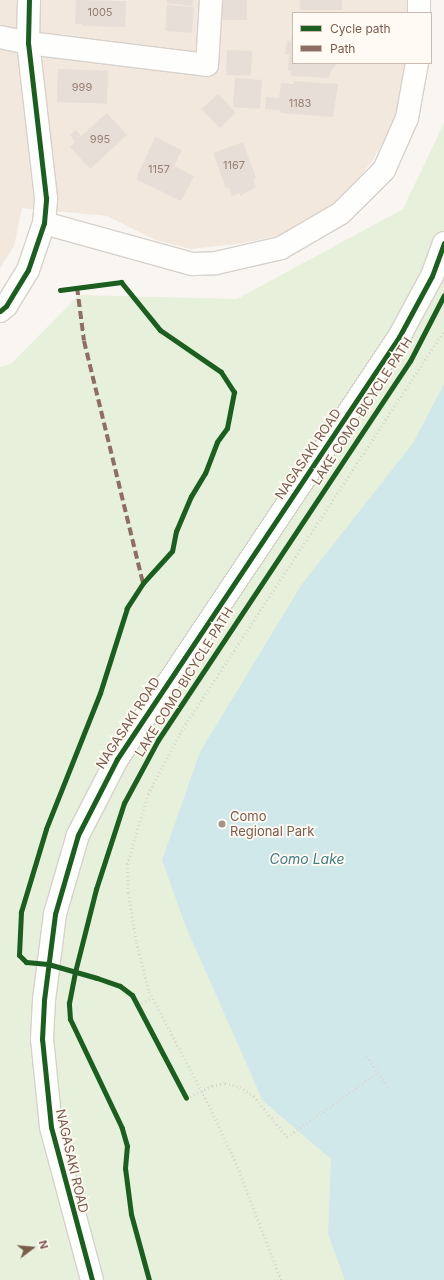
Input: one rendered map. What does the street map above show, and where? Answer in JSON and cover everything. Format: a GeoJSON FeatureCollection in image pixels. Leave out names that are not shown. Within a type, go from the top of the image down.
{"type":"FeatureCollection","features":[{"type":"Feature","properties":{"kind":"street"},"geometry":{"type":"LineString","coordinates":[[0,311],[6,306],[28,270],[44,223],[46,198],[28,43],[29,0]]}},
{"type":"Feature","properties":{"kind":"street"},"geometry":{"type":"LineString","coordinates":[[0,37],[28,43],[207,65],[211,0]]}},
{"type":"Feature","properties":{"kind":"street"},"geometry":{"type":"LineString","coordinates":[[419,0],[419,12]]}},
{"type":"Feature","properties":{"kind":"street"},"geometry":{"type":"LineString","coordinates":[[44,223],[192,264],[216,263],[280,248],[342,213],[384,170],[407,118],[417,64]]}},
{"type":"Feature","properties":{"kind":"street","name":"NAGASAKI ROAD"},"geometry":{"type":"LineString","coordinates":[[92,1280],[51,1127],[42,1039],[44,1000],[55,914],[78,835],[117,759],[399,338],[432,276],[444,242]]}},
{"type":"Feature","properties":{"kind":"path"},"geometry":{"type":"LineString","coordinates":[[281,1280],[236,1164],[152,998],[136,941],[128,893],[127,864],[148,794],[181,731],[444,330]]}},
{"type":"Feature","properties":{"kind":"path"},"geometry":{"type":"LineString","coordinates":[[141,1012],[136,1003],[152,998]]}},
{"type":"Feature","properties":{"kind":"path"},"geometry":{"type":"LineString","coordinates":[[367,1056],[389,1089]]}},
{"type":"Feature","properties":{"kind":"path"},"geometry":{"type":"LineString","coordinates":[[183,1092],[186,1098],[225,1083],[240,1086],[254,1096],[287,1137],[378,1073]]}},
{"type":"Feature","properties":{"kind":"shaded area"},"geometry":{"type":"Polygon","coordinates":[[[0,0],[409,0],[409,12],[292,12],[292,64],[408,64],[402,106],[373,160],[356,181],[335,202],[281,235],[244,243],[191,249],[155,240],[107,216],[22,208],[14,246],[0,268],[0,0]]]}},
{"type":"Feature","properties":{"kind":"green space","name":"Como Regional Park"},"geometry":{"type":"Polygon","coordinates":[[[444,123],[444,1280],[0,1280],[0,367],[11,364],[79,295],[237,299],[403,209],[444,123]]]}},
{"type":"Feature","properties":{"kind":"water","name":"Como Lake"},"geometry":{"type":"Polygon","coordinates":[[[444,384],[444,1280],[345,1280],[328,1234],[331,1159],[263,1101],[186,927],[162,860],[200,752],[302,584],[413,443],[444,384]]]}},
{"type":"Feature","properties":{"kind":"building"},"geometry":{"type":"Polygon","coordinates":[[[76,0],[126,1],[125,27],[82,26],[82,24],[75,24],[76,0]]]}},
{"type":"Feature","properties":{"kind":"building"},"geometry":{"type":"Polygon","coordinates":[[[167,0],[193,0],[192,6],[167,3],[167,0]]]}},
{"type":"Feature","properties":{"kind":"building"},"geometry":{"type":"Polygon","coordinates":[[[218,0],[247,0],[247,20],[218,20],[218,0]]]}},
{"type":"Feature","properties":{"kind":"building"},"geometry":{"type":"Polygon","coordinates":[[[300,0],[342,0],[342,10],[300,10],[300,0]]]}},
{"type":"Feature","properties":{"kind":"building"},"geometry":{"type":"Polygon","coordinates":[[[167,5],[194,7],[192,33],[165,31],[167,5]]]}},
{"type":"Feature","properties":{"kind":"building"},"geometry":{"type":"Polygon","coordinates":[[[292,34],[292,64],[336,64],[330,73],[329,78],[291,76],[291,71],[288,71],[289,54],[285,54],[287,40],[291,41],[292,34]]]}},
{"type":"Feature","properties":{"kind":"building"},"geometry":{"type":"Polygon","coordinates":[[[227,50],[252,51],[251,76],[226,75],[227,50]]]}},
{"type":"Feature","properties":{"kind":"building"},"geometry":{"type":"Polygon","coordinates":[[[58,69],[108,71],[107,104],[57,102],[58,69]]]}},
{"type":"Feature","properties":{"kind":"building"},"geometry":{"type":"Polygon","coordinates":[[[235,78],[262,80],[260,109],[233,107],[235,78]]]}},
{"type":"Feature","properties":{"kind":"building"},"geometry":{"type":"Polygon","coordinates":[[[294,81],[338,84],[333,117],[282,113],[279,110],[265,109],[266,97],[279,98],[281,83],[294,84],[294,81]]]}},
{"type":"Feature","properties":{"kind":"building"},"geometry":{"type":"Polygon","coordinates":[[[218,94],[236,113],[220,128],[202,109],[218,94]]]}},
{"type":"Feature","properties":{"kind":"building"},"geometry":{"type":"Polygon","coordinates":[[[107,113],[127,135],[90,169],[70,147],[75,142],[70,135],[76,130],[81,136],[107,113]]]}},
{"type":"Feature","properties":{"kind":"building"},"geometry":{"type":"Polygon","coordinates":[[[155,137],[182,150],[174,166],[194,176],[181,201],[136,179],[155,137]]]}},
{"type":"Feature","properties":{"kind":"building"},"geometry":{"type":"Polygon","coordinates":[[[243,142],[256,178],[253,179],[256,187],[240,196],[240,193],[232,196],[229,187],[226,188],[213,153],[243,142]]]}},
{"type":"Feature","properties":{"kind":"marked path"},"geometry":{"type":"LineString","coordinates":[[77,287],[84,341],[143,583]]}},
{"type":"Feature","properties":{"kind":"cycle path"},"geometry":{"type":"LineString","coordinates":[[0,311],[6,306],[28,270],[44,223],[46,198],[28,43],[29,0]]}},
{"type":"Feature","properties":{"kind":"cycle path","name":"LAKE COMO BICYCLE PATH"},"geometry":{"type":"LineString","coordinates":[[92,1280],[51,1127],[42,1039],[44,1000],[55,914],[78,835],[117,759],[399,337],[432,276],[444,243]]}},
{"type":"Feature","properties":{"kind":"cycle path"},"geometry":{"type":"LineString","coordinates":[[60,290],[121,282],[160,330],[221,372],[234,392],[227,428],[217,442],[205,473],[191,496],[176,531],[172,551],[143,583],[127,608],[100,693],[46,829],[21,912],[19,955],[26,962],[48,964],[120,986],[132,995],[186,1098]]}},
{"type":"Feature","properties":{"kind":"cycle path","name":"LAKE COMO BICYCLE PATH"},"geometry":{"type":"LineString","coordinates":[[149,1280],[131,1214],[125,1168],[127,1146],[122,1128],[70,1019],[69,1003],[75,972],[96,889],[124,803],[158,740],[410,361],[444,295]]}},
{"type":"Feature","properties":{"kind":"place","name":"Como Regional Park"},"geometry":{"type":"Point","coordinates":[222,824]}}]}
